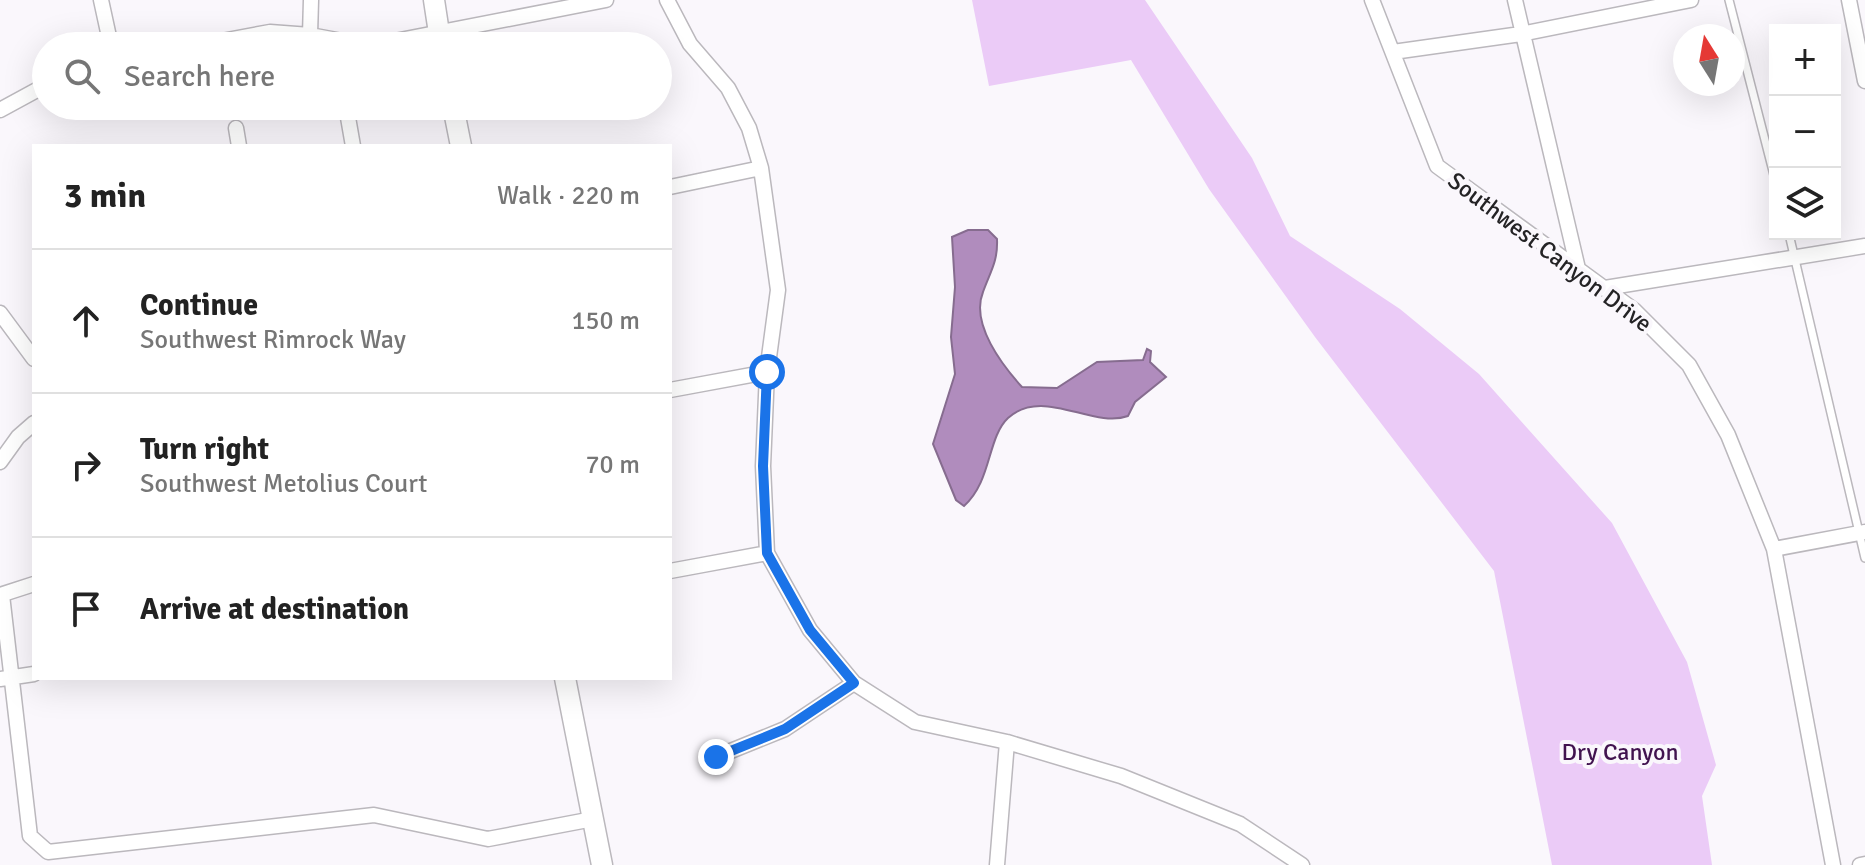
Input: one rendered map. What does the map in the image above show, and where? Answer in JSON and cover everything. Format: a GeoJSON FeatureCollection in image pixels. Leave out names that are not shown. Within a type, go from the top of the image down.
{"type":"FeatureCollection","features":[{"type":"Feature","properties":{"kind":"street"},"geometry":{"type":"LineString","coordinates":[[101,0],[108,32]]}},
{"type":"Feature","properties":{"kind":"street"},"geometry":{"type":"LineString","coordinates":[[310,32],[311,0]]}},
{"type":"Feature","properties":{"kind":"street"},"geometry":{"type":"LineString","coordinates":[[434,0],[439,32]]}},
{"type":"Feature","properties":{"kind":"street"},"geometry":{"type":"LineString","coordinates":[[473,32],[606,0]]}},
{"type":"Feature","properties":{"kind":"street"},"geometry":{"type":"LineString","coordinates":[[667,0],[690,44],[728,88],[749,128],[761,168],[778,290],[767,372],[763,466],[767,553],[810,630],[854,683],[915,722],[1007,742],[1121,776],[1240,824],[1302,865]]}},
{"type":"Feature","properties":{"kind":"street","name":"Southwest Canyon Drive"},"geometry":{"type":"LineString","coordinates":[[1372,0],[1437,166],[1579,273],[1634,310],[1689,365],[1728,435],[1774,549],[1833,865]]}},
{"type":"Feature","properties":{"kind":"street"},"geometry":{"type":"LineString","coordinates":[[1515,0],[1579,273]]}},
{"type":"Feature","properties":{"kind":"street"},"geometry":{"type":"LineString","coordinates":[[1393,52],[1521,34],[1691,0]]}},
{"type":"Feature","properties":{"kind":"street"},"geometry":{"type":"LineString","coordinates":[[1849,0],[1865,81]]}},
{"type":"Feature","properties":{"kind":"street"},"geometry":{"type":"LineString","coordinates":[[0,110],[32,93]]}},
{"type":"Feature","properties":{"kind":"street"},"geometry":{"type":"LineString","coordinates":[[348,120],[353,144]]}},
{"type":"Feature","properties":{"kind":"street"},"geometry":{"type":"LineString","coordinates":[[455,120],[458,144]]}},
{"type":"Feature","properties":{"kind":"street"},"geometry":{"type":"LineString","coordinates":[[236,128],[239,144]]}},
{"type":"Feature","properties":{"kind":"street"},"geometry":{"type":"LineString","coordinates":[[672,187],[761,168]]}},
{"type":"Feature","properties":{"kind":"street"},"geometry":{"type":"LineString","coordinates":[[1605,288],[1865,246]]}},
{"type":"Feature","properties":{"kind":"street"},"geometry":{"type":"LineString","coordinates":[[0,313],[32,356]]}},
{"type":"Feature","properties":{"kind":"street"},"geometry":{"type":"LineString","coordinates":[[672,390],[767,372]]}},
{"type":"Feature","properties":{"kind":"street"},"geometry":{"type":"LineString","coordinates":[[0,462],[18,437],[32,425]]}},
{"type":"Feature","properties":{"kind":"street"},"geometry":{"type":"LineString","coordinates":[[1774,549],[1862,533]]}},
{"type":"Feature","properties":{"kind":"street"},"geometry":{"type":"LineString","coordinates":[[672,571],[767,553]]}},
{"type":"Feature","properties":{"kind":"street"},"geometry":{"type":"LineString","coordinates":[[32,585],[1,595],[6,678],[30,836],[48,852],[374,815],[488,839],[593,819]]}},
{"type":"Feature","properties":{"kind":"street"},"geometry":{"type":"LineString","coordinates":[[6,678],[32,674]]}},
{"type":"Feature","properties":{"kind":"street"},"geometry":{"type":"LineString","coordinates":[[565,680],[602,865]]}},
{"type":"Feature","properties":{"kind":"street"},"geometry":{"type":"LineString","coordinates":[[716,757],[785,729],[854,683]]}},
{"type":"Feature","properties":{"kind":"street"},"geometry":{"type":"LineString","coordinates":[[997,865],[1007,742]]}},
{"type":"Feature","properties":{"kind":"lane"},"geometry":{"type":"LineString","coordinates":[[1729,0],[1772,168]]}},
{"type":"Feature","properties":{"kind":"lane"},"geometry":{"type":"LineString","coordinates":[[1791,240],[1862,533],[1865,558]]}},
{"type":"Feature","properties":{"kind":"green space","name":"Dry Canyon"},"geometry":{"type":"Polygon","coordinates":[[[972,0],[1145,0],[1252,158],[1290,236],[1400,309],[1479,374],[1612,523],[1687,662],[1716,765],[1702,796],[1712,865],[1552,865],[1494,571],[1315,337],[1209,189],[1131,60],[989,86],[972,0]]]}},
{"type":"Feature","properties":{"kind":"shaded area"},"geometry":{"type":"Polygon","coordinates":[[[968,230],[988,230],[997,239],[995,261],[980,304],[981,317],[990,344],[1022,387],[1057,388],[1097,362],[1143,360],[1147,349],[1151,351],[1150,362],[1166,377],[1135,402],[1128,416],[1114,419],[1052,407],[1022,409],[1001,426],[980,485],[964,506],[956,500],[933,444],[955,374],[951,337],[955,287],[952,237],[968,230]]]}},
{"type":"Feature","properties":{"kind":"route"},"geometry":{"type":"LineString","coordinates":[[716,757],[785,729],[854,683],[810,630],[767,553],[763,466],[767,372]]}}]}
